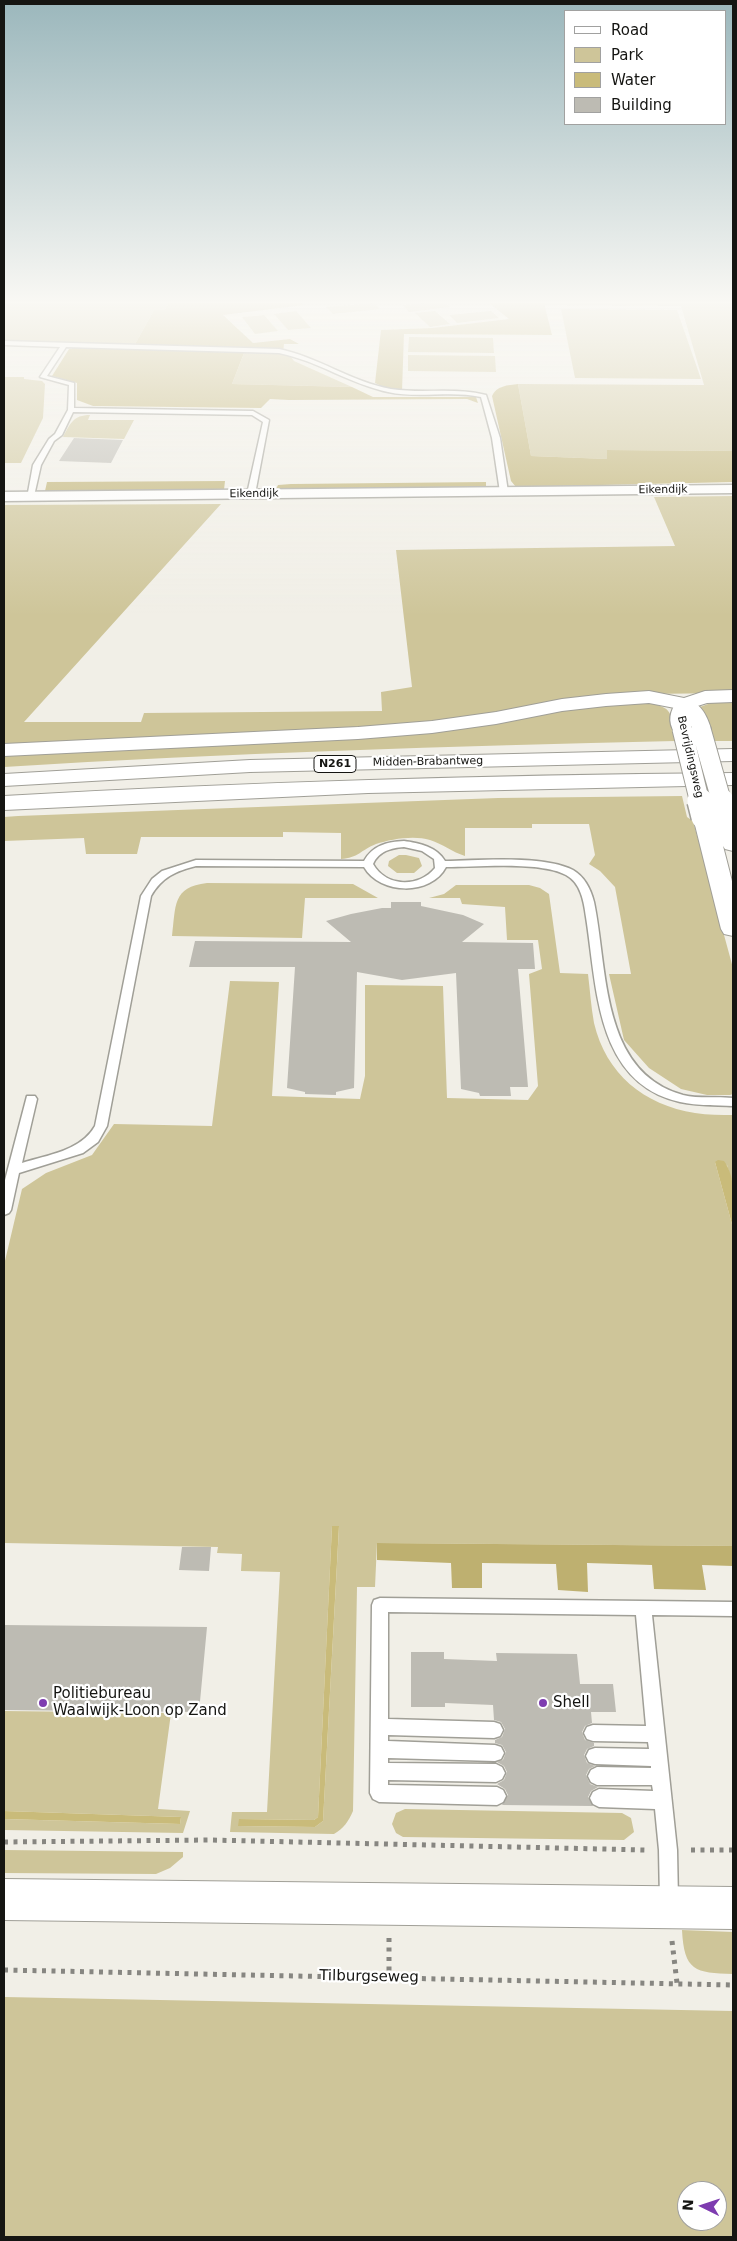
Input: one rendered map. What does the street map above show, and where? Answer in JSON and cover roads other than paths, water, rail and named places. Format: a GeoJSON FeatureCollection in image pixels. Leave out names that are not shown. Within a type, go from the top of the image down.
{"type":"FeatureCollection","features":[{"type":"Feature","properties":{"kind":"main road"},"geometry":{"type":"LineString","coordinates":[[4,750],[403,730],[496,718],[562,705],[649,697],[685,704],[705,697],[733,696]]}},
{"type":"Feature","properties":{"kind":"main road","name":"Bevrijdingsweg"},"geometry":{"type":"LineString","coordinates":[[685,704],[680,710],[679,717],[692,728],[715,818],[733,929]]}},
{"type":"Feature","properties":{"kind":"main road","name":"Midden-Brabantweg"},"geometry":{"type":"LineString","coordinates":[[4,780],[250,766],[733,755]]}},
{"type":"Feature","properties":{"kind":"main road","name":"Midden-Brabantweg"},"geometry":{"type":"LineString","coordinates":[[4,803],[245,791],[604,780],[733,779]]}},
{"type":"Feature","properties":{"kind":"main road","name":"N261"},"geometry":{"type":"LineString","coordinates":[[604,780],[684,793],[733,794]]}},
{"type":"Feature","properties":{"kind":"main road","name":"Bevrijdingsweg"},"geometry":{"type":"LineString","coordinates":[[715,818],[733,844]]}},
{"type":"Feature","properties":{"kind":"main road"},"geometry":{"type":"LineString","coordinates":[[4,1899],[733,1908]]}},
{"type":"Feature","properties":{"kind":"street","name":"Eikendijk"},"geometry":{"type":"LineString","coordinates":[[4,497],[733,489]]}},
{"type":"Feature","properties":{"kind":"lane"},"geometry":{"type":"LineString","coordinates":[[487,408],[496,438],[504,492]]}},
{"type":"Feature","properties":{"kind":"lane"},"geometry":{"type":"LineString","coordinates":[[30,496],[37,464],[51,440],[58,435],[71,410],[253,413],[267,421],[251,494]]}},
{"type":"Feature","properties":{"kind":"lane"},"geometry":{"type":"LineString","coordinates":[[404,844],[420,846],[433,852],[440,864],[439,870],[426,881],[405,885],[383,881],[375,876],[368,864],[375,852],[383,847],[404,844]]}},
{"type":"Feature","properties":{"kind":"lane"},"geometry":{"type":"LineString","coordinates":[[14,1170],[78,1150],[94,1139],[101,1126],[146,896],[153,882],[171,869],[196,863],[368,864]]}},
{"type":"Feature","properties":{"kind":"lane"},"geometry":{"type":"LineString","coordinates":[[440,864],[532,865],[556,868],[575,875],[587,891],[605,1007],[613,1038],[625,1061],[643,1080],[658,1090],[681,1098],[733,1102]]}},
{"type":"Feature","properties":{"kind":"lane"},"geometry":{"type":"LineString","coordinates":[[4,1210],[31,1099]]}},
{"type":"Feature","properties":{"kind":"lane"},"geometry":{"type":"LineString","coordinates":[[498,1796],[379,1793],[380,1605],[733,1609]]}},
{"type":"Feature","properties":{"kind":"lane"},"geometry":{"type":"LineString","coordinates":[[643,1608],[668,1850],[669,1908]]}},
{"type":"Feature","properties":{"kind":"lane"},"geometry":{"type":"LineString","coordinates":[[379,1727],[494,1730]]}},
{"type":"Feature","properties":{"kind":"lane"},"geometry":{"type":"LineString","coordinates":[[593,1733],[656,1734]]}},
{"type":"Feature","properties":{"kind":"lane"},"geometry":{"type":"LineString","coordinates":[[379,1749],[495,1753]]}},
{"type":"Feature","properties":{"kind":"lane"},"geometry":{"type":"LineString","coordinates":[[595,1756],[658,1758]]}},
{"type":"Feature","properties":{"kind":"lane"},"geometry":{"type":"LineString","coordinates":[[379,1771],[496,1773]]}},
{"type":"Feature","properties":{"kind":"lane"},"geometry":{"type":"LineString","coordinates":[[597,1776],[660,1777]]}},
{"type":"Feature","properties":{"kind":"lane"},"geometry":{"type":"LineString","coordinates":[[599,1798],[663,1800]]}},
{"type":"Feature","properties":{"kind":"water"},"geometry":{"type":"Polygon","coordinates":[[[718,1160],[724,1161],[733,1184],[733,1228],[715,1162],[718,1160]]]}},
{"type":"Feature","properties":{"kind":"water"},"geometry":{"type":"Polygon","coordinates":[[[332,1526],[339,1526],[323,1821],[315,1827],[238,1826],[239,1819],[314,1820],[318,1817],[332,1526]]]}},
{"type":"Feature","properties":{"kind":"water"},"geometry":{"type":"Polygon","coordinates":[[[4,1811],[181,1817],[180,1824],[4,1819],[4,1811]]]}},
{"type":"Feature","properties":{"kind":"place","name":"Politiebureau Waalwijk-Loon op Zand"},"geometry":{"type":"Point","coordinates":[43,1703]}},
{"type":"Feature","properties":{"kind":"place","name":"Shell"},"geometry":{"type":"Point","coordinates":[543,1703]}}]}
